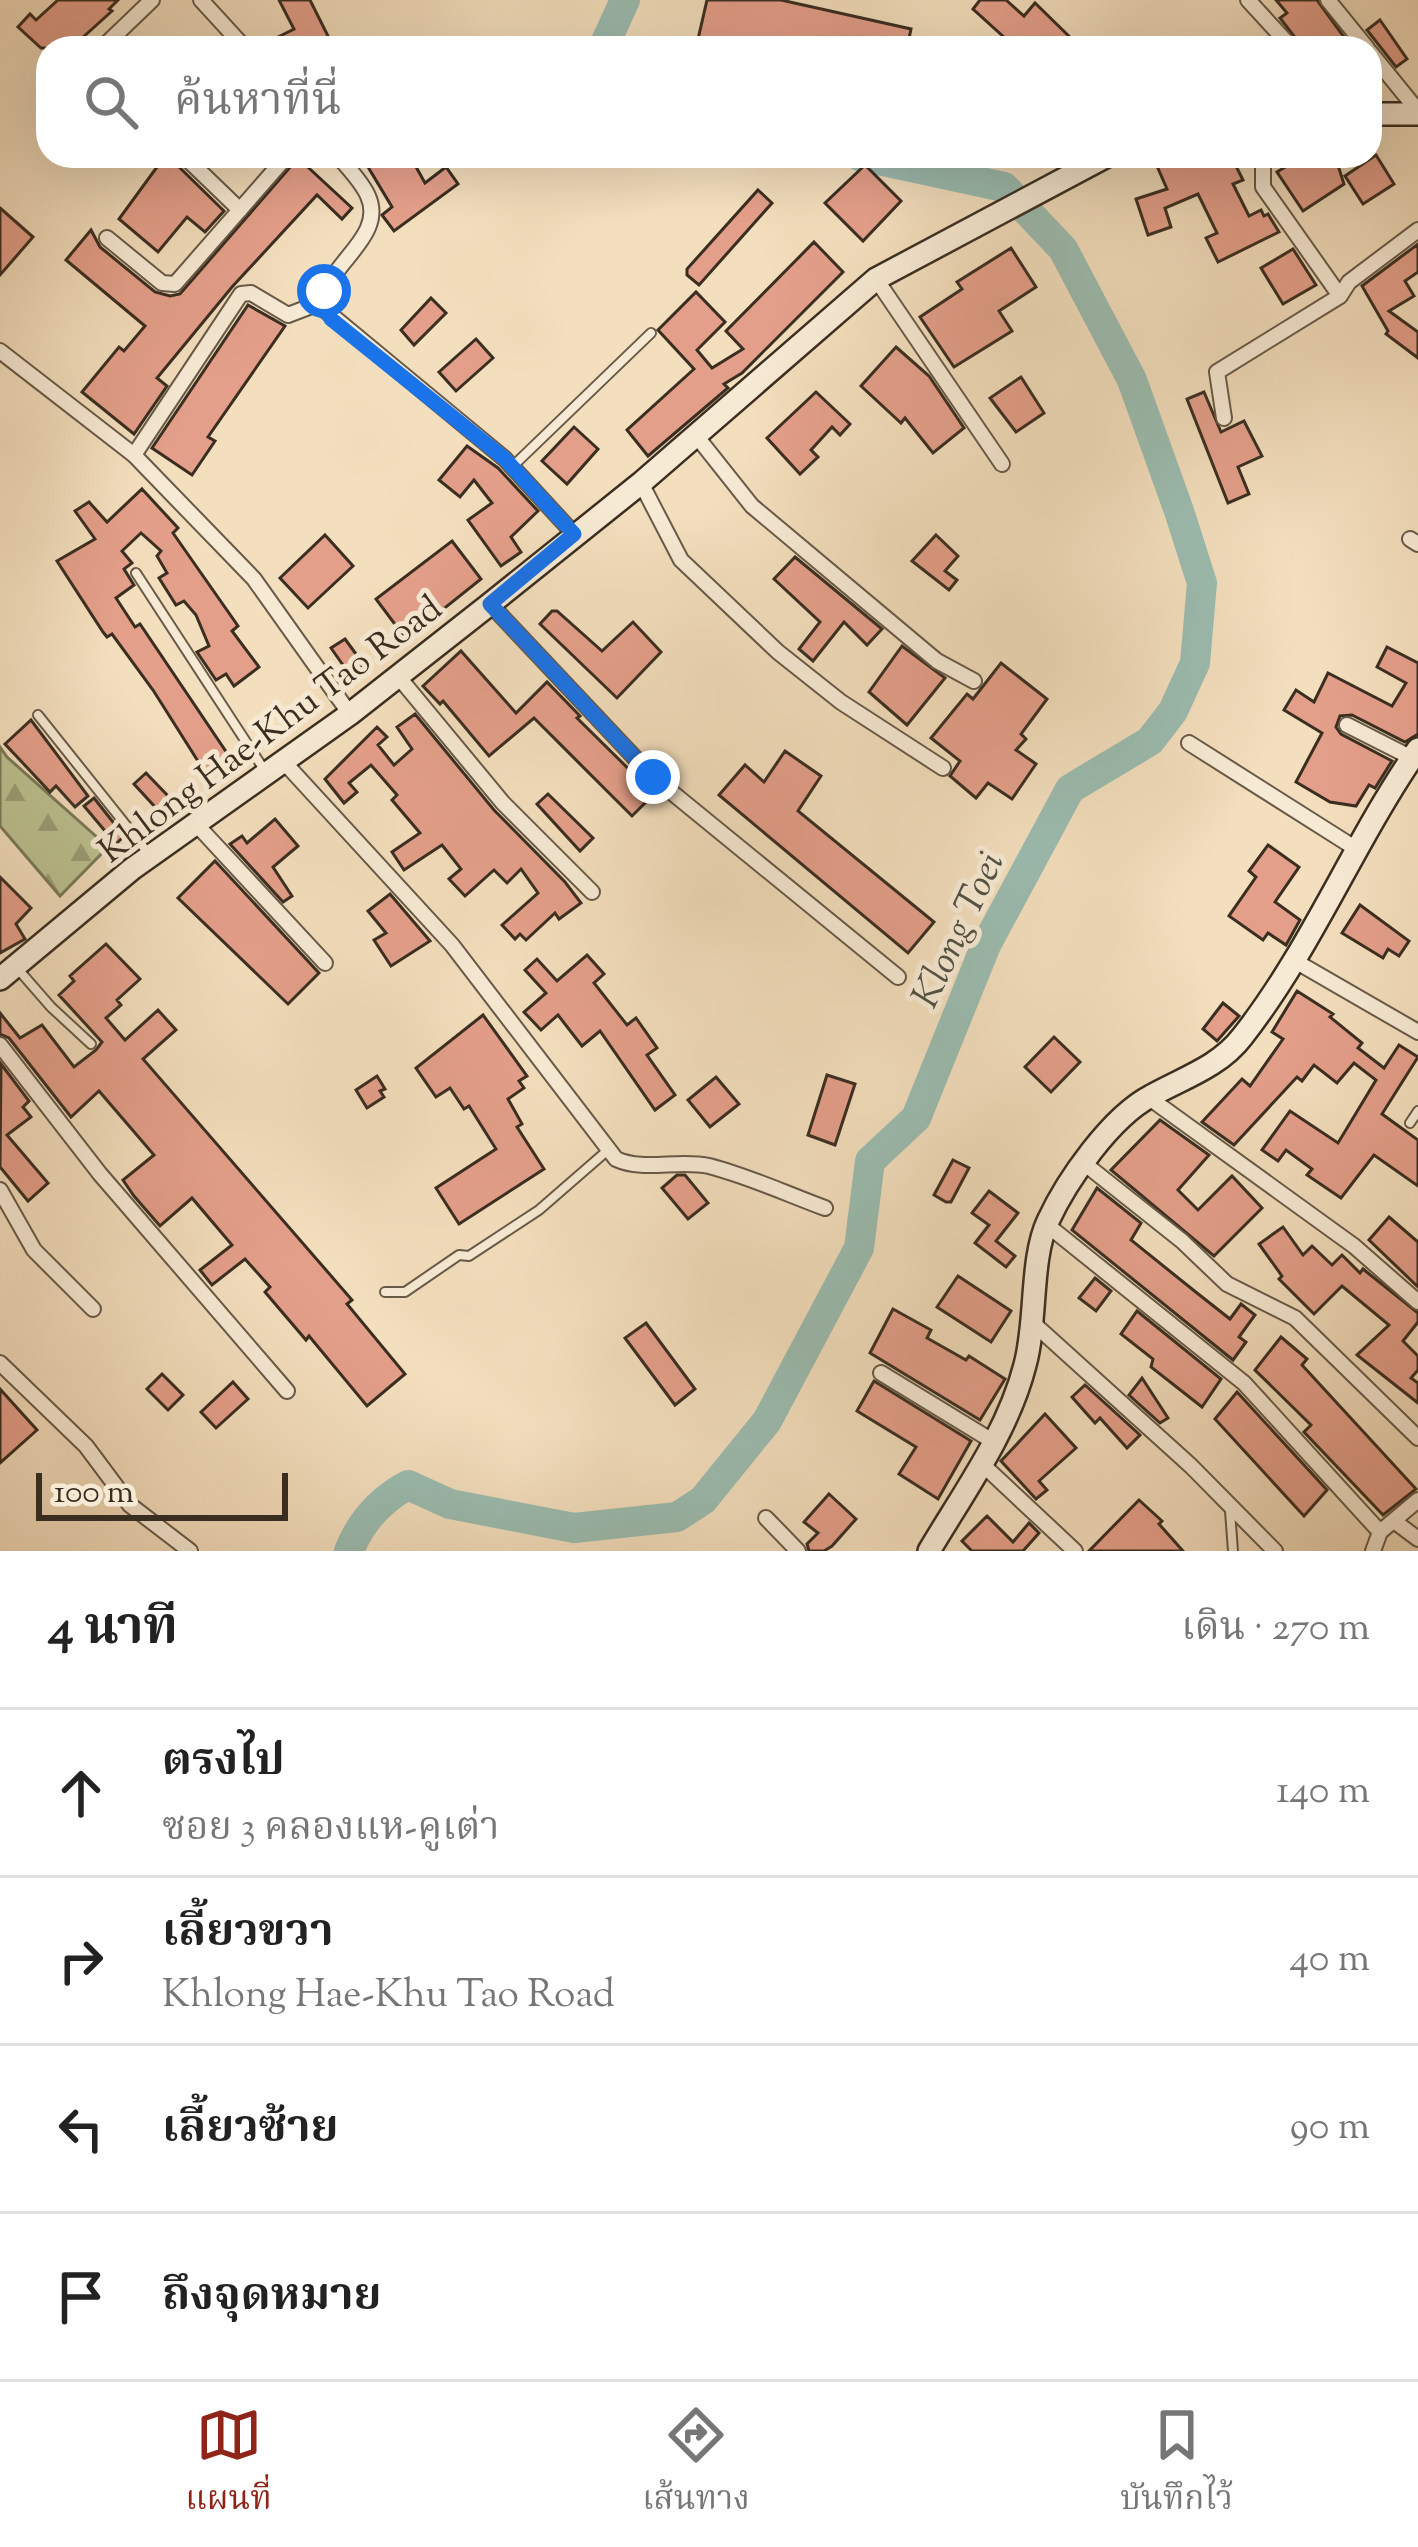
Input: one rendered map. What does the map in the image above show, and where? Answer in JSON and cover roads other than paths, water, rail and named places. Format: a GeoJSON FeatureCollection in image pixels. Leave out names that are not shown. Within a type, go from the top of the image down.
{"type":"FeatureCollection","features":[{"type":"Feature","properties":{"kind":"street"},"geometry":{"type":"LineString","coordinates":[[114,36],[152,0]]}},
{"type":"Feature","properties":{"kind":"street"},"geometry":{"type":"LineString","coordinates":[[201,0],[234,36]]}},
{"type":"Feature","properties":{"kind":"street"},"geometry":{"type":"LineString","coordinates":[[1248,0],[1281,36]]}},
{"type":"Feature","properties":{"kind":"street"},"geometry":{"type":"LineString","coordinates":[[1328,0],[1357,36]]}},
{"type":"Feature","properties":{"kind":"street"},"geometry":{"type":"LineString","coordinates":[[1382,68],[1418,113]]}},
{"type":"Feature","properties":{"kind":"street"},"geometry":{"type":"LineString","coordinates":[[1382,113],[1418,113]]}},
{"type":"Feature","properties":{"kind":"street"},"geometry":{"type":"LineString","coordinates":[[196,168],[240,210]]}},
{"type":"Feature","properties":{"kind":"street"},"geometry":{"type":"LineString","coordinates":[[107,238],[169,286],[277,168]]}},
{"type":"Feature","properties":{"kind":"street"},"geometry":{"type":"LineString","coordinates":[[347,168],[370,199],[370,218],[364,236],[324,291],[322,302],[331,319],[512,467],[574,534]]}},
{"type":"Feature","properties":{"kind":"street","name":"Khlong Hae-Khu Tao Road"},"geometry":{"type":"LineString","coordinates":[[8,972],[150,855],[350,713],[490,604],[641,482],[876,279],[1076,168]]}},
{"type":"Feature","properties":{"kind":"street"},"geometry":{"type":"LineString","coordinates":[[1263,168],[1263,187],[1340,296]]}},
{"type":"Feature","properties":{"kind":"street"},"geometry":{"type":"LineString","coordinates":[[1224,418],[1217,372],[1340,296],[1349,282],[1418,230]]}},
{"type":"Feature","properties":{"kind":"street"},"geometry":{"type":"LineString","coordinates":[[876,279],[1002,464]]}},
{"type":"Feature","properties":{"kind":"street"},"geometry":{"type":"LineString","coordinates":[[134,455],[241,294],[251,293],[288,315],[322,302]]}},
{"type":"Feature","properties":{"kind":"street"},"geometry":{"type":"LineString","coordinates":[[0,352],[134,455],[254,579],[350,713]]}},
{"type":"Feature","properties":{"kind":"street"},"geometry":{"type":"LineString","coordinates":[[694,434],[752,506],[938,661],[974,681]]}},
{"type":"Feature","properties":{"kind":"street"},"geometry":{"type":"LineString","coordinates":[[641,482],[681,560],[778,652],[841,702],[943,768]]}},
{"type":"Feature","properties":{"kind":"street"},"geometry":{"type":"LineString","coordinates":[[490,604],[653,777],[898,977]]}},
{"type":"Feature","properties":{"kind":"street"},"geometry":{"type":"LineString","coordinates":[[397,675],[503,803],[592,892]]}},
{"type":"Feature","properties":{"kind":"street"},"geometry":{"type":"LineString","coordinates":[[929,1551],[994,1442],[1024,1369],[1046,1224],[1119,1117],[1148,1097],[1205,1070],[1239,1042],[1295,961],[1416,756],[1347,725]]}},
{"type":"Feature","properties":{"kind":"street"},"geometry":{"type":"LineString","coordinates":[[1189,743],[1358,850]]}},
{"type":"Feature","properties":{"kind":"street"},"geometry":{"type":"LineString","coordinates":[[274,767],[452,945],[616,1159],[636,1166],[682,1162],[711,1167],[825,1208]]}},
{"type":"Feature","properties":{"kind":"street"},"geometry":{"type":"LineString","coordinates":[[196,824],[325,963]]}},
{"type":"Feature","properties":{"kind":"street"},"geometry":{"type":"LineString","coordinates":[[1295,961],[1418,1032]]}},
{"type":"Feature","properties":{"kind":"street"},"geometry":{"type":"LineString","coordinates":[[0,1045],[100,1174],[287,1391]]}},
{"type":"Feature","properties":{"kind":"street"},"geometry":{"type":"LineString","coordinates":[[1148,1097],[1354,1246],[1418,1302]]}},
{"type":"Feature","properties":{"kind":"street"},"geometry":{"type":"LineString","coordinates":[[1085,1164],[1182,1241],[1205,1267],[1294,1318],[1418,1438]]}},
{"type":"Feature","properties":{"kind":"street"},"geometry":{"type":"LineString","coordinates":[[0,1190],[34,1250],[93,1309]]}},
{"type":"Feature","properties":{"kind":"street"},"geometry":{"type":"LineString","coordinates":[[1046,1224],[1244,1383],[1380,1532]]}},
{"type":"Feature","properties":{"kind":"street"},"geometry":{"type":"LineString","coordinates":[[1034,1324],[1275,1551]]}},
{"type":"Feature","properties":{"kind":"street"},"geometry":{"type":"LineString","coordinates":[[0,1363],[100,1461],[130,1505],[190,1551]]}},
{"type":"Feature","properties":{"kind":"street"},"geometry":{"type":"LineString","coordinates":[[880,1372],[994,1442]]}},
{"type":"Feature","properties":{"kind":"street"},"geometry":{"type":"LineString","coordinates":[[982,1464],[1075,1551]]}},
{"type":"Feature","properties":{"kind":"street"},"geometry":{"type":"LineString","coordinates":[[1373,1551],[1380,1532],[1418,1500]]}},
{"type":"Feature","properties":{"kind":"street"},"geometry":{"type":"LineString","coordinates":[[766,1518],[799,1551]]}},
{"type":"Feature","properties":{"kind":"street"},"geometry":{"type":"LineString","coordinates":[[1394,1521],[1418,1539]]}},
{"type":"Feature","properties":{"kind":"lane"},"geometry":{"type":"LineString","coordinates":[[512,467],[651,333]]}},
{"type":"Feature","properties":{"kind":"lane"},"geometry":{"type":"LineString","coordinates":[[136,573],[274,767]]}},
{"type":"Feature","properties":{"kind":"lane"},"geometry":{"type":"LineString","coordinates":[[38,715],[150,855]]}},
{"type":"Feature","properties":{"kind":"lane"},"geometry":{"type":"LineString","coordinates":[[8,972],[91,1044]]}},
{"type":"Feature","properties":{"kind":"lane"},"geometry":{"type":"LineString","coordinates":[[1410,1123],[1418,1111]]}},
{"type":"Feature","properties":{"kind":"lane"},"geometry":{"type":"LineString","coordinates":[[385,1292],[405,1292],[459,1255],[469,1256],[539,1210],[608,1150]]}},
{"type":"Feature","properties":{"kind":"lane"},"geometry":{"type":"LineString","coordinates":[[1230,1505],[1233,1551]]}},
{"type":"Feature","properties":{"kind":"waterway","name":"Klong Toei"},"geometry":{"type":"LineString","coordinates":[[608,36],[625,0]]}},
{"type":"Feature","properties":{"kind":"waterway","name":"Klong Toei"},"geometry":{"type":"LineString","coordinates":[[349,1551],[372,1512],[408,1485],[450,1504],[574,1528],[677,1517],[703,1500],[767,1421],[859,1248],[870,1161],[916,1118],[986,945],[1070,789],[1150,741],[1173,711],[1195,663],[1202,583],[1132,380],[1063,249],[1004,187],[916,168]]}}]}
